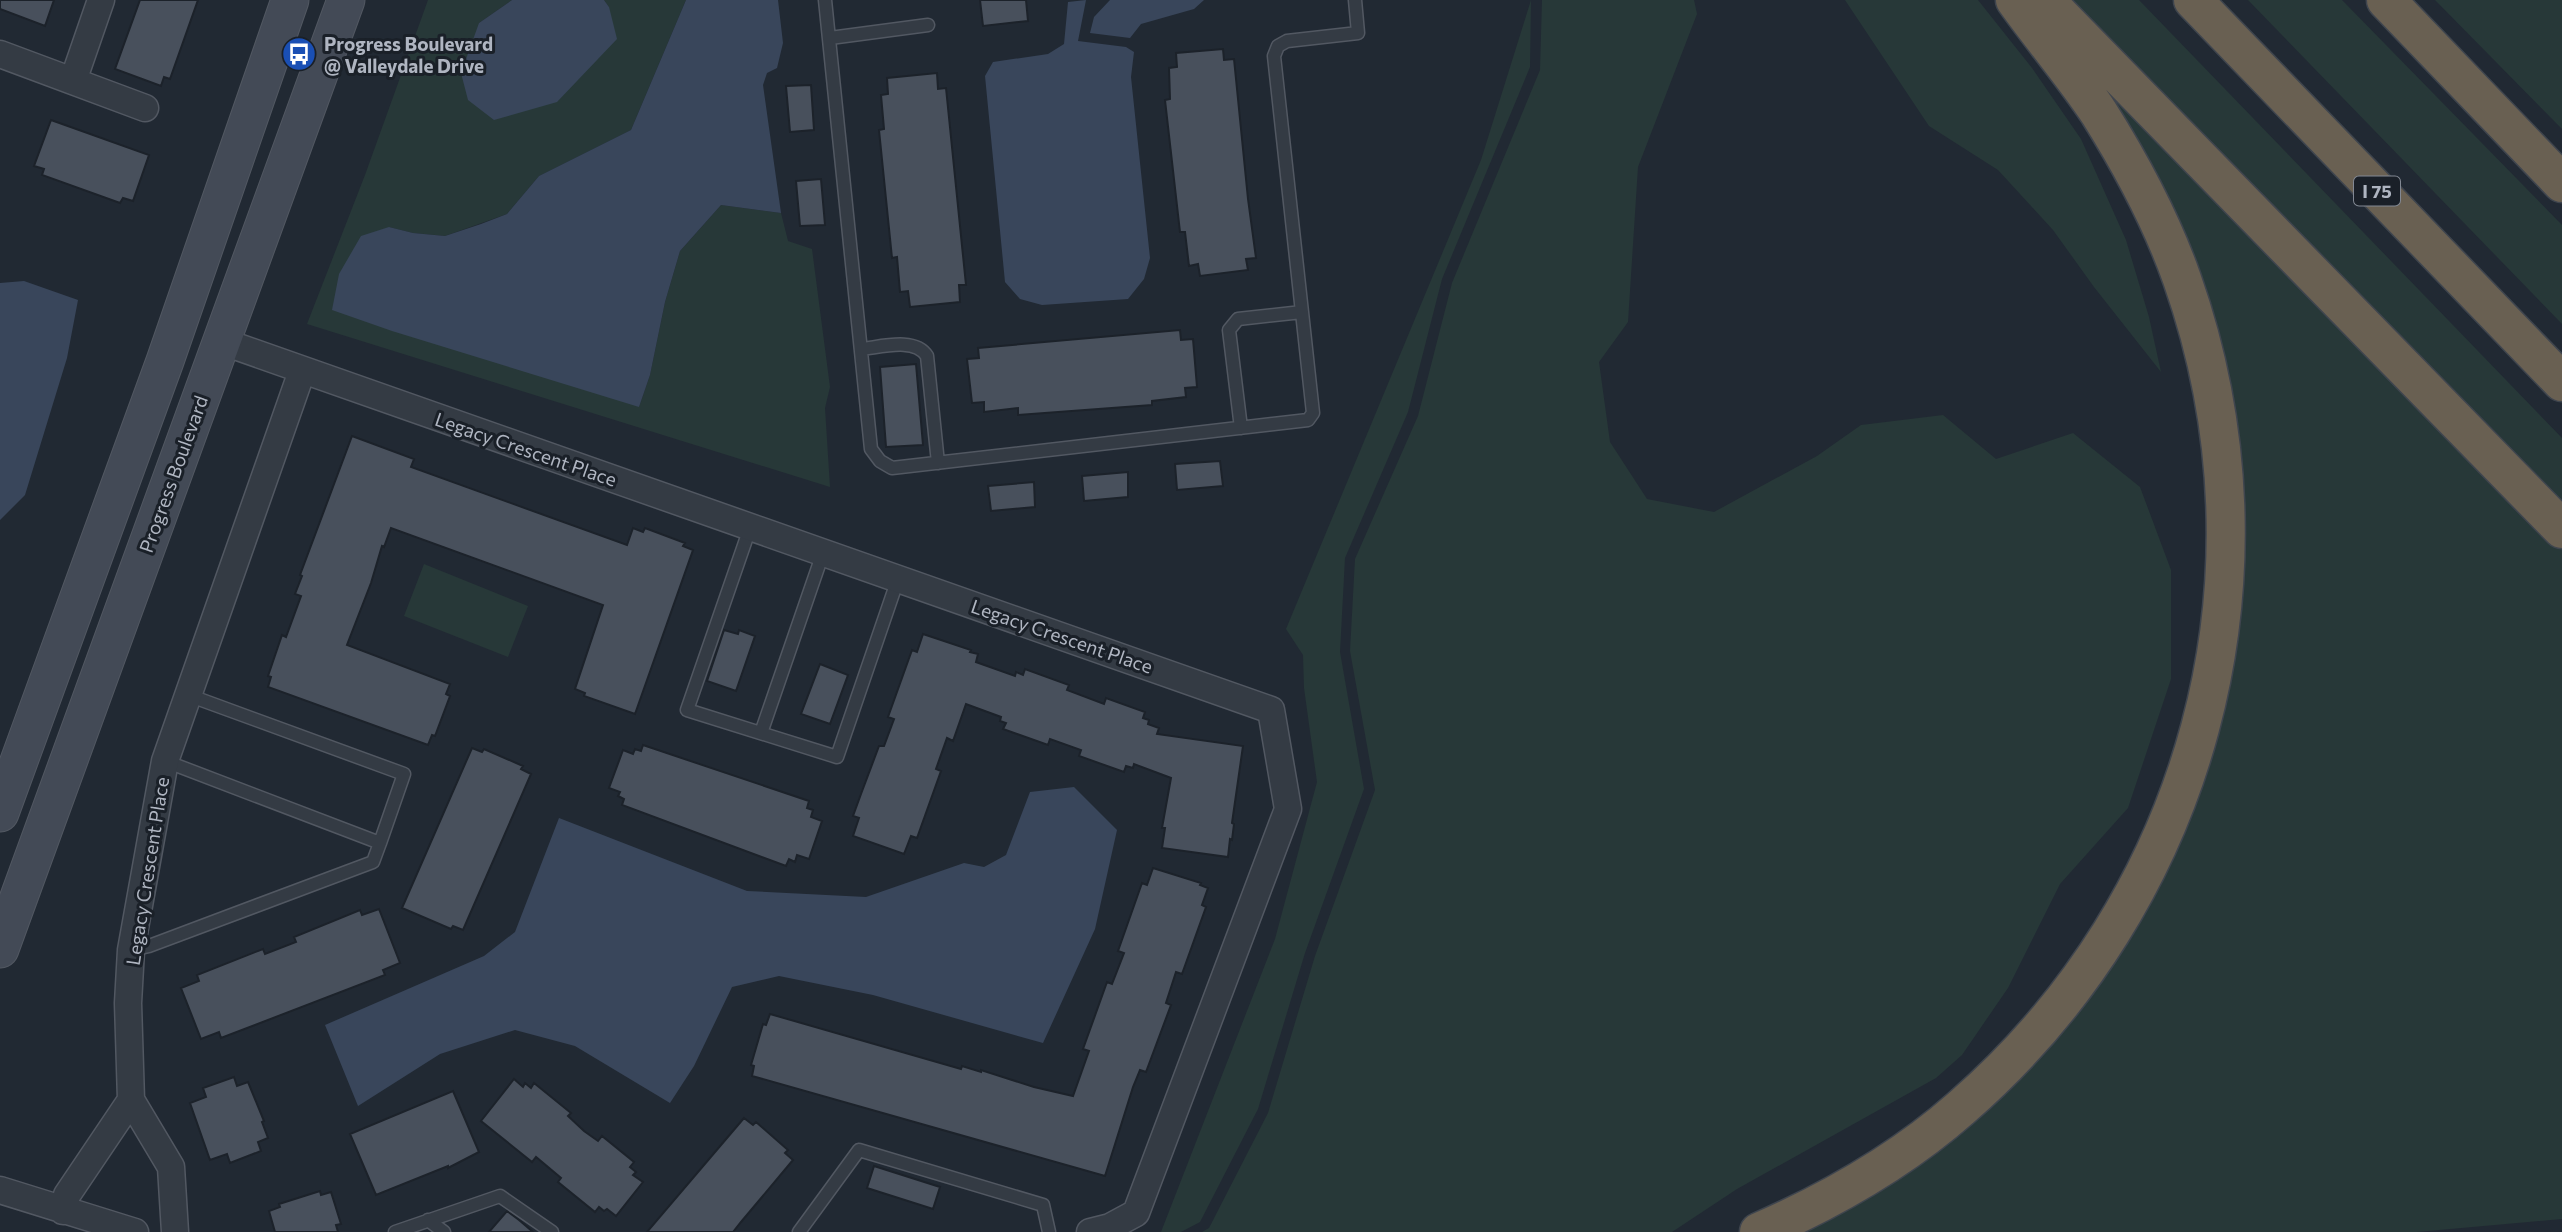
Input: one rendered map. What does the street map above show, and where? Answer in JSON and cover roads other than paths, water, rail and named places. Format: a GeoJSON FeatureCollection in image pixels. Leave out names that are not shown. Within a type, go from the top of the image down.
{"type":"FeatureCollection","features":[{"type":"Feature","properties":{"kind":"highway"},"geometry":{"type":"LineString","coordinates":[[1759,1232],[1834,1197],[1900,1155],[1960,1110],[2013,1059],[2063,1004],[2136,891],[2164,833],[2197,740],[2217,659],[2227,544],[2221,433],[2197,326],[2181,275],[2130,166],[2098,112],[2015,0]]}},
{"type":"Feature","properties":{"kind":"highway"},"geometry":{"type":"LineString","coordinates":[[2045,0],[2562,529]]}},
{"type":"Feature","properties":{"kind":"highway","name":"I 75"},"geometry":{"type":"LineString","coordinates":[[2193,0],[2562,382]]}},
{"type":"Feature","properties":{"kind":"highway"},"geometry":{"type":"LineString","coordinates":[[2386,0],[2562,183]]}},
{"type":"Feature","properties":{"kind":"main road"},"geometry":{"type":"LineString","coordinates":[[0,813],[165,361],[290,0]]}},
{"type":"Feature","properties":{"kind":"main road","name":"Progress Boulevard"},"geometry":{"type":"LineString","coordinates":[[0,949],[346,0]]}},
{"type":"Feature","properties":{"kind":"main road"},"geometry":{"type":"LineString","coordinates":[[165,361],[186,347],[221,341]]}},
{"type":"Feature","properties":{"kind":"main road"},"geometry":{"type":"LineString","coordinates":[[0,913],[33,821],[41,772],[76,678],[75,651],[68,629]]}},
{"type":"Feature","properties":{"kind":"street"},"geometry":{"type":"LineString","coordinates":[[73,81],[101,0]]}},
{"type":"Feature","properties":{"kind":"street"},"geometry":{"type":"LineString","coordinates":[[0,54],[145,108]]}},
{"type":"Feature","properties":{"kind":"street","name":"Legacy Crescent Place"},"geometry":{"type":"LineString","coordinates":[[221,341],[1271,710],[1288,809],[1136,1213],[1110,1227],[1090,1232]]}},
{"type":"Feature","properties":{"kind":"street","name":"Legacy Crescent Place"},"geometry":{"type":"LineString","coordinates":[[175,1232],[172,1167],[131,1100],[128,1003],[131,950],[165,761],[302,371]]}},
{"type":"Feature","properties":{"kind":"street"},"geometry":{"type":"LineString","coordinates":[[63,1211],[67,1195],[131,1100]]}},
{"type":"Feature","properties":{"kind":"street"},"geometry":{"type":"LineString","coordinates":[[0,1189],[135,1232]]}},
{"type":"Feature","properties":{"kind":"lane"},"geometry":{"type":"LineString","coordinates":[[825,0],[871,449],[880,461],[892,468],[1308,420],[1312,413],[1274,56],[1278,47],[1287,41],[1358,33],[1355,0]]}},
{"type":"Feature","properties":{"kind":"lane"},"geometry":{"type":"LineString","coordinates":[[830,38],[928,25]]}},
{"type":"Feature","properties":{"kind":"lane"},"geometry":{"type":"LineString","coordinates":[[1241,428],[1229,330],[1238,318],[1302,312]]}},
{"type":"Feature","properties":{"kind":"lane"},"geometry":{"type":"LineString","coordinates":[[862,349],[908,345],[924,350],[927,356],[938,463]]}},
{"type":"Feature","properties":{"kind":"lane"},"geometry":{"type":"LineString","coordinates":[[750,528],[687,710],[836,757],[898,579]]}},
{"type":"Feature","properties":{"kind":"lane"},"geometry":{"type":"LineString","coordinates":[[761,733],[823,553]]}},
{"type":"Feature","properties":{"kind":"lane"},"geometry":{"type":"LineString","coordinates":[[131,950],[149,946],[373,862],[404,774],[188,695]]}},
{"type":"Feature","properties":{"kind":"lane"},"geometry":{"type":"LineString","coordinates":[[165,761],[380,843]]}},
{"type":"Feature","properties":{"kind":"lane"},"geometry":{"type":"LineString","coordinates":[[799,1232],[859,1150],[1043,1205],[1049,1232]]}},
{"type":"Feature","properties":{"kind":"lane"},"geometry":{"type":"LineString","coordinates":[[394,1232],[500,1196],[552,1232]]}},
{"type":"Feature","properties":{"kind":"lane"},"geometry":{"type":"LineString","coordinates":[[428,1220],[444,1232]]}},
{"type":"Feature","properties":{"kind":"water"},"geometry":{"type":"Polygon","coordinates":[[[512,0],[604,0],[609,7],[617,39],[557,102],[494,120],[468,100],[461,73],[479,23],[512,0]]]}},
{"type":"Feature","properties":{"kind":"water"},"geometry":{"type":"Polygon","coordinates":[[[686,0],[778,0],[783,43],[777,68],[767,73],[763,85],[781,213],[721,205],[680,251],[665,302],[650,375],[639,407],[332,310],[339,274],[361,236],[389,227],[413,233],[445,236],[507,214],[539,176],[631,130],[686,0]]]}},
{"type":"Feature","properties":{"kind":"water"},"geometry":{"type":"Polygon","coordinates":[[[1086,0],[1078,41],[1126,47],[1134,52],[1131,77],[1150,258],[1144,279],[1128,299],[1042,305],[1020,299],[1005,282],[985,76],[993,62],[1048,54],[1064,44],[1068,2],[1086,0]]]}},
{"type":"Feature","properties":{"kind":"water"},"geometry":{"type":"Polygon","coordinates":[[[1110,0],[1204,0],[1194,9],[1141,24],[1130,38],[1090,33],[1094,17],[1110,0]]]}},
{"type":"Feature","properties":{"kind":"water"},"geometry":{"type":"Polygon","coordinates":[[[24,281],[78,300],[67,358],[25,495],[0,520],[0,283],[24,281]]]}},
{"type":"Feature","properties":{"kind":"water"},"geometry":{"type":"Polygon","coordinates":[[[1074,787],[1117,830],[1095,929],[1043,1043],[873,995],[779,976],[732,987],[694,1066],[670,1103],[575,1046],[515,1030],[440,1054],[358,1106],[325,1025],[484,956],[515,932],[559,818],[747,891],[866,897],[964,863],[984,867],[1006,855],[1030,792],[1074,787]]]}},
{"type":"Feature","properties":{"kind":"place","name":"Progress Boulevard @ Valleydale Drive"},"geometry":{"type":"Point","coordinates":[299,54]}}]}
